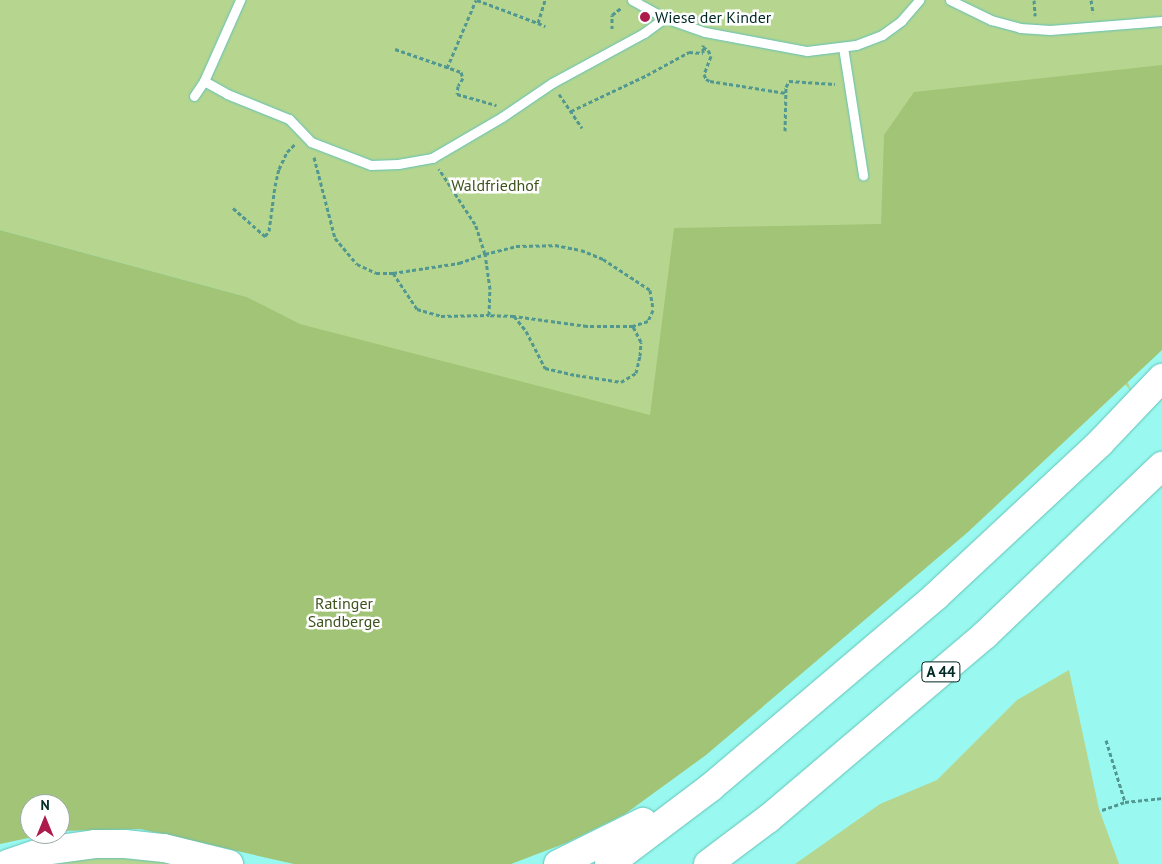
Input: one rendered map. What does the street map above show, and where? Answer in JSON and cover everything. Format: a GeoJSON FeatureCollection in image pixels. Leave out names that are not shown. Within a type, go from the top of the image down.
{"type":"FeatureCollection","features":[{"type":"Feature","properties":{"kind":"highway"},"geometry":{"type":"LineString","coordinates":[[609,864],[711,787],[936,596],[1100,443],[1162,378]]}},
{"type":"Feature","properties":{"kind":"highway","name":"A 44"},"geometry":{"type":"LineString","coordinates":[[708,864],[768,819],[985,635],[1162,466]]}},
{"type":"Feature","properties":{"kind":"highway"},"geometry":{"type":"LineString","coordinates":[[558,864],[711,787]]}},
{"type":"Feature","properties":{"kind":"highway"},"geometry":{"type":"LineString","coordinates":[[7,864],[45,851],[68,847],[125,844],[164,848],[229,864]]}},
{"type":"Feature","properties":{"kind":"lane"},"geometry":{"type":"LineString","coordinates":[[194,96],[204,81],[240,0]]}},
{"type":"Feature","properties":{"kind":"lane"},"geometry":{"type":"LineString","coordinates":[[635,2],[665,18],[705,32],[807,51],[856,45],[882,35],[901,20],[918,0]]}},
{"type":"Feature","properties":{"kind":"lane"},"geometry":{"type":"LineString","coordinates":[[950,0],[991,20],[1020,28],[1050,30],[1162,21]]}},
{"type":"Feature","properties":{"kind":"lane"},"geometry":{"type":"LineString","coordinates":[[204,81],[227,94],[290,119],[311,142],[371,165],[398,164],[432,158],[502,117],[552,83],[644,33],[665,18]]}},
{"type":"Feature","properties":{"kind":"lane"},"geometry":{"type":"LineString","coordinates":[[843,47],[864,175]]}},
{"type":"Feature","properties":{"kind":"path"},"geometry":{"type":"LineString","coordinates":[[447,68],[477,0],[545,26]]}},
{"type":"Feature","properties":{"kind":"path"},"geometry":{"type":"LineString","coordinates":[[538,23],[545,0]]}},
{"type":"Feature","properties":{"kind":"path"},"geometry":{"type":"LineString","coordinates":[[612,29],[612,15],[617,10],[635,2]]}},
{"type":"Feature","properties":{"kind":"path"},"geometry":{"type":"LineString","coordinates":[[570,111],[647,75],[689,52],[703,53],[704,42]]}},
{"type":"Feature","properties":{"kind":"path"},"geometry":{"type":"LineString","coordinates":[[703,47],[708,50],[711,56],[704,74],[706,79],[786,93]]}},
{"type":"Feature","properties":{"kind":"path"},"geometry":{"type":"LineString","coordinates":[[395,49],[461,72],[463,78],[458,86],[457,94],[492,103],[498,107],[502,117]]}},
{"type":"Feature","properties":{"kind":"path"},"geometry":{"type":"LineString","coordinates":[[785,131],[786,93],[789,81],[849,84]]}},
{"type":"Feature","properties":{"kind":"path"},"geometry":{"type":"LineString","coordinates":[[552,83],[582,128]]}},
{"type":"Feature","properties":{"kind":"path"},"geometry":{"type":"LineString","coordinates":[[233,208],[265,236],[269,230],[275,186],[287,152],[300,142],[311,142],[335,238],[356,264],[376,272],[393,274],[459,263],[516,246],[555,245],[581,250],[604,259],[650,290],[654,310],[648,322],[633,326],[587,326],[514,316],[441,316],[417,309],[393,274]]}},
{"type":"Feature","properties":{"kind":"path"},"geometry":{"type":"LineString","coordinates":[[432,158],[475,224],[485,254],[490,288],[489,315]]}},
{"type":"Feature","properties":{"kind":"path"},"geometry":{"type":"LineString","coordinates":[[514,316],[526,331],[545,368],[621,382],[636,373],[640,356],[641,342],[633,326]]}},
{"type":"Feature","properties":{"kind":"path"},"geometry":{"type":"LineString","coordinates":[[1106,740],[1125,802]]}},
{"type":"Feature","properties":{"kind":"path"},"geometry":{"type":"LineString","coordinates":[[1102,810],[1125,802],[1162,798]]}},
{"type":"Feature","properties":{"kind":"green space","name":"Waldfriedhof"},"geometry":{"type":"Polygon","coordinates":[[[0,0],[1162,0],[1162,283],[1108,338],[1132,392],[1119,378],[894,582],[0,236],[331,358],[336,334],[299,324],[247,297],[0,230],[0,0]]]}},
{"type":"Feature","properties":{"kind":"green space","name":"Ratinger Sandberge"},"geometry":{"type":"Polygon","coordinates":[[[1162,65],[1162,350],[968,532],[706,755],[625,814],[566,843],[511,864],[294,864],[140,829],[70,831],[70,794],[20,794],[20,840],[0,844],[0,230],[247,297],[300,324],[650,415],[674,228],[881,224],[884,135],[914,92],[1162,65]]]}},
{"type":"Feature","properties":{"kind":"green space"},"geometry":{"type":"Polygon","coordinates":[[[1069,670],[1099,809],[1119,864],[795,864],[880,804],[937,780],[1017,700],[1069,670]]]}},
{"type":"Feature","properties":{"kind":"green space"},"geometry":{"type":"Polygon","coordinates":[[[116,852],[195,864],[23,864],[116,852]]]}},
{"type":"Feature","properties":{"kind":"place","name":"Wiese der Kinder"},"geometry":{"type":"Point","coordinates":[645,17]}}]}
